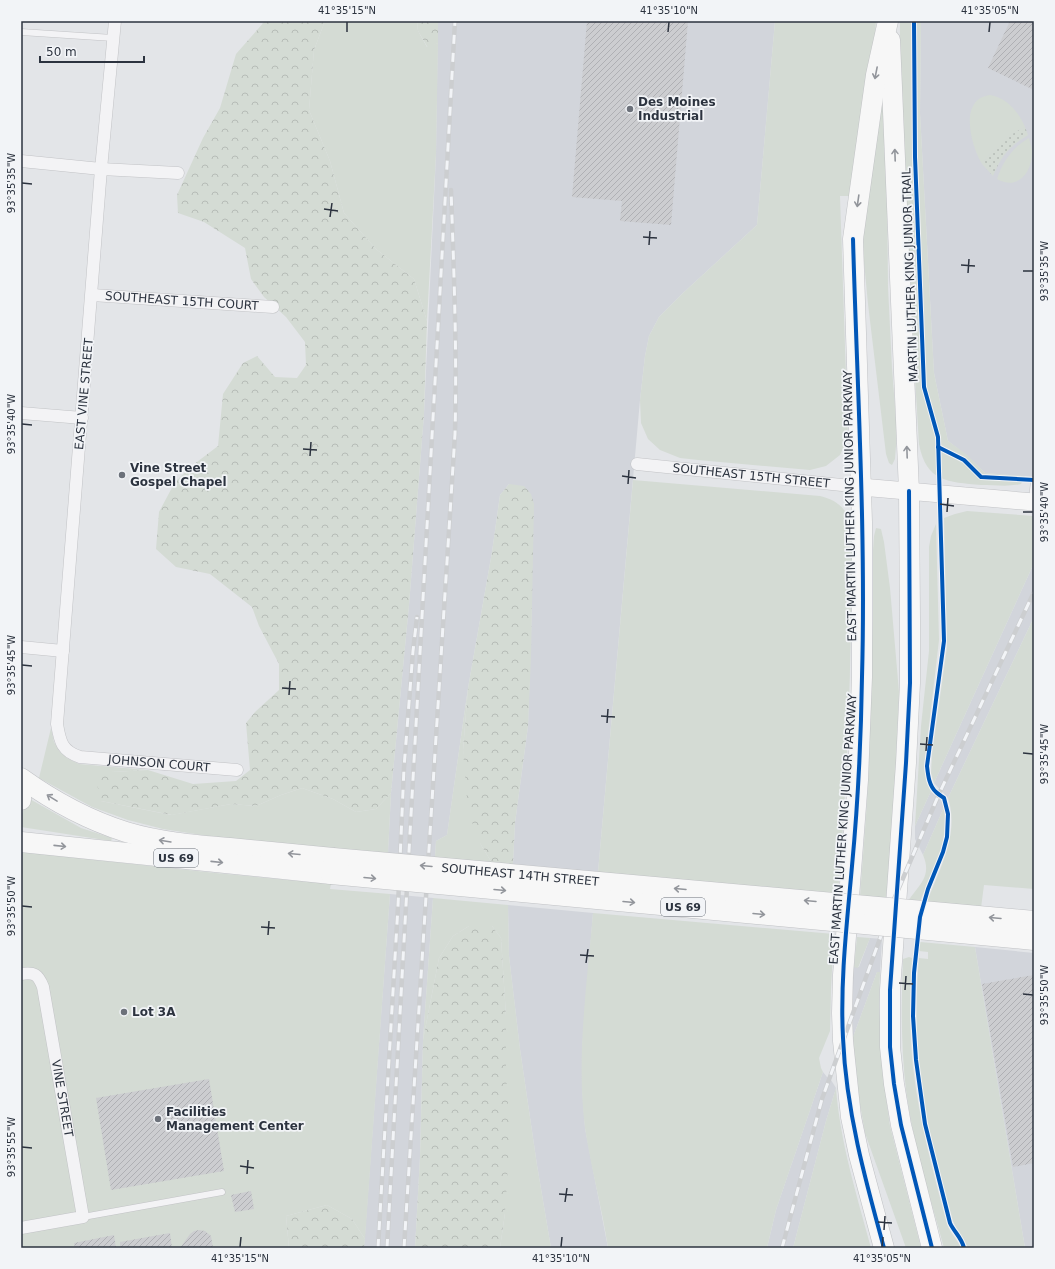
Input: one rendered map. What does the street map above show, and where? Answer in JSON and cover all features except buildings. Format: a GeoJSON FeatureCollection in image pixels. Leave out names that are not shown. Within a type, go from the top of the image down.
{"type":"FeatureCollection","features":[{"type":"Feature","properties":{"kind":"main road","name":"EAST MARTIN LUTHER KING JUNIOR PARKWAY"},"geometry":{"type":"LineString","coordinates":[[884,1248],[859,1155],[851,1117],[843,1041],[843,975],[858,780],[862,677],[863,584],[853,239],[876,75],[889,21]]}},
{"type":"Feature","properties":{"kind":"main road","name":"EAST MARTIN LUTHER KING JUNIOR PARKWAY"},"geometry":{"type":"LineString","coordinates":[[889,21],[909,491],[910,683],[906,763],[890,990],[890,1047],[894,1084],[901,1125],[932,1248]]}},
{"type":"Feature","properties":{"kind":"main road","name":"SOUTHEAST 14TH STREET"},"geometry":{"type":"LineString","coordinates":[[21,778],[62,805],[93,820],[126,832],[160,840],[332,866],[1034,940]]}},
{"type":"Feature","properties":{"kind":"main road","name":"SOUTHEAST 14TH STREET"},"geometry":{"type":"LineString","coordinates":[[21,842],[1034,922]]}},
{"type":"Feature","properties":{"kind":"street","name":"EAST VINE STREET"},"geometry":{"type":"LineString","coordinates":[[80,757],[72,755],[64,747],[60,739],[57,724],[114,21]]}},
{"type":"Feature","properties":{"kind":"street"},"geometry":{"type":"LineString","coordinates":[[21,162],[101,169],[178,173]]}},
{"type":"Feature","properties":{"kind":"street","name":"SOUTHEAST 15TH COURT"},"geometry":{"type":"LineString","coordinates":[[92,295],[273,307]]}},
{"type":"Feature","properties":{"kind":"street"},"geometry":{"type":"LineString","coordinates":[[21,413],[82,418]]}},
{"type":"Feature","properties":{"kind":"street","name":"SOUTHEAST 15TH STREET"},"geometry":{"type":"LineString","coordinates":[[637,464],[861,487],[1033,502]]}},
{"type":"Feature","properties":{"kind":"street"},"geometry":{"type":"LineString","coordinates":[[21,647],[63,651]]}},
{"type":"Feature","properties":{"kind":"street","name":"JOHNSON COURT"},"geometry":{"type":"LineString","coordinates":[[80,757],[237,770]]}},
{"type":"Feature","properties":{"kind":"street","name":"VINE STREET"},"geometry":{"type":"LineString","coordinates":[[21,974],[31,973],[37,976],[41,980],[43,987],[83,1217]]}},
{"type":"Feature","properties":{"kind":"street"},"geometry":{"type":"LineString","coordinates":[[21,1228],[83,1217]]}},
{"type":"Feature","properties":{"kind":"lane"},"geometry":{"type":"LineString","coordinates":[[21,32],[113,38]]}},
{"type":"Feature","properties":{"kind":"lane"},"geometry":{"type":"LineString","coordinates":[[1033,502],[1034,480]]}},
{"type":"Feature","properties":{"kind":"lane"},"geometry":{"type":"LineString","coordinates":[[83,1217],[222,1192]]}},
{"type":"Feature","properties":{"kind":"shaded area"},"geometry":{"type":"Polygon","coordinates":[[[438,21],[775,21],[757,225],[659,317],[649,336],[640,400],[598,872],[513,864],[515,823],[528,726],[532,604],[509,484],[500,495],[492,552],[468,688],[447,835],[436,841],[435,857],[388,853],[391,793],[409,605],[424,414],[436,154],[438,21]]]}},
{"type":"Feature","properties":{"kind":"shaded area"},"geometry":{"type":"Polygon","coordinates":[[[921,21],[1034,21],[1034,477],[985,473],[948,441],[934,373],[920,113],[921,21]]]}},
{"type":"Feature","properties":{"kind":"shaded area"},"geometry":{"type":"Polygon","coordinates":[[[1034,563],[1034,617],[948,798],[934,783],[1034,563]]]}},
{"type":"Feature","properties":{"kind":"shaded area"},"geometry":{"type":"Polygon","coordinates":[[[931,791],[941,800],[944,807],[923,855],[915,839],[915,826],[931,791]]]}},
{"type":"Feature","properties":{"kind":"shaded area"},"geometry":{"type":"Polygon","coordinates":[[[390,894],[433,898],[423,1040],[420,1157],[415,1248],[364,1248],[390,894]]]}},
{"type":"Feature","properties":{"kind":"shaded area"},"geometry":{"type":"Polygon","coordinates":[[[508,905],[593,913],[582,1050],[582,1086],[585,1128],[608,1248],[551,1248],[520,1049],[509,956],[508,905]]]}},
{"type":"Feature","properties":{"kind":"shaded area"},"geometry":{"type":"Polygon","coordinates":[[[870,938],[882,939],[880,972],[877,972],[853,1037],[852,989],[854,967],[859,967],[870,938]]]}},
{"type":"Feature","properties":{"kind":"shaded area"},"geometry":{"type":"Polygon","coordinates":[[[975,947],[1034,953],[1034,1248],[1025,1248],[975,947]]]}},
{"type":"Feature","properties":{"kind":"shaded area"},"geometry":{"type":"Polygon","coordinates":[[[823,1072],[836,1088],[793,1248],[767,1248],[776,1210],[823,1072]]]}},
{"type":"Feature","properties":{"kind":"green space"},"geometry":{"type":"Polygon","coordinates":[[[265,21],[325,21],[314,50],[309,110],[330,161],[344,213],[376,249],[414,279],[427,321],[424,414],[409,605],[391,793],[376,809],[356,812],[333,799],[302,788],[256,806],[231,804],[172,815],[101,801],[95,776],[112,772],[148,770],[193,784],[236,781],[250,770],[246,723],[255,712],[279,690],[279,664],[259,626],[252,607],[210,574],[176,567],[156,549],[159,512],[175,482],[193,465],[218,446],[223,394],[243,363],[257,356],[275,377],[297,378],[306,365],[305,342],[286,317],[264,297],[251,279],[245,248],[204,222],[178,213],[177,195],[203,138],[220,108],[236,54],[265,21]]]}},
{"type":"Feature","properties":{"kind":"green space"},"geometry":{"type":"Polygon","coordinates":[[[325,21],[417,21],[418,31],[427,47],[438,43],[436,154],[427,321],[414,279],[376,249],[344,213],[330,161],[309,110],[314,50],[325,21]]]}},
{"type":"Feature","properties":{"kind":"green space"},"geometry":{"type":"Polygon","coordinates":[[[417,21],[438,21],[438,43],[428,48],[418,31],[417,21]]]}},
{"type":"Feature","properties":{"kind":"green space"},"geometry":{"type":"Polygon","coordinates":[[[775,21],[876,21],[854,196],[840,196],[848,437],[840,455],[826,466],[810,470],[680,458],[660,450],[648,439],[641,423],[640,400],[645,356],[649,336],[659,317],[757,225],[775,21]]]}},
{"type":"Feature","properties":{"kind":"green space"},"geometry":{"type":"Polygon","coordinates":[[[900,21],[921,21],[920,113],[934,373],[948,441],[966,454],[985,473],[1025,476],[1021,484],[1006,486],[981,485],[949,481],[940,478],[933,473],[922,457],[919,444],[903,180],[900,21]]]}},
{"type":"Feature","properties":{"kind":"green space"},"geometry":{"type":"Polygon","coordinates":[[[886,69],[888,287],[897,433],[895,459],[892,465],[889,463],[886,454],[863,251],[864,209],[886,69]]]}},
{"type":"Feature","properties":{"kind":"green space"},"geometry":{"type":"Polygon","coordinates":[[[990,95],[1007,102],[1019,116],[1025,127],[1001,143],[982,164],[971,135],[971,114],[974,105],[980,98],[990,95]]]}},
{"type":"Feature","properties":{"kind":"green space"},"geometry":{"type":"Polygon","coordinates":[[[1025,127],[1028,135],[1007,152],[993,176],[982,164],[1001,142],[1025,127]]]}},
{"type":"Feature","properties":{"kind":"green space"},"geometry":{"type":"Polygon","coordinates":[[[1029,138],[1032,158],[1027,172],[1018,181],[1011,183],[997,179],[1002,166],[1009,155],[1013,150],[1029,138]]]}},
{"type":"Feature","properties":{"kind":"green space"},"geometry":{"type":"Polygon","coordinates":[[[633,480],[820,496],[837,503],[848,517],[851,532],[852,553],[849,706],[846,781],[838,894],[598,872],[633,480]]]}},
{"type":"Feature","properties":{"kind":"green space"},"geometry":{"type":"Polygon","coordinates":[[[509,484],[524,486],[531,494],[534,504],[528,726],[515,823],[513,864],[492,863],[481,845],[468,812],[463,750],[468,688],[492,552],[500,495],[509,484]]]}},
{"type":"Feature","properties":{"kind":"green space"},"geometry":{"type":"Polygon","coordinates":[[[967,511],[1034,516],[1034,563],[934,783],[931,773],[932,754],[947,647],[944,518],[967,511]]]}},
{"type":"Feature","properties":{"kind":"green space"},"geometry":{"type":"Polygon","coordinates":[[[936,524],[939,640],[924,768],[927,783],[931,791],[915,826],[921,726],[929,651],[929,547],[931,536],[936,524]]]}},
{"type":"Feature","properties":{"kind":"green space"},"geometry":{"type":"Polygon","coordinates":[[[876,528],[881,529],[884,542],[890,588],[899,692],[894,809],[886,899],[860,896],[867,802],[873,619],[873,550],[876,528]]]}},
{"type":"Feature","properties":{"kind":"green space"},"geometry":{"type":"Polygon","coordinates":[[[1034,617],[1034,889],[984,885],[981,908],[927,902],[942,865],[950,838],[951,811],[948,798],[1034,617]]]}},
{"type":"Feature","properties":{"kind":"green space"},"geometry":{"type":"Polygon","coordinates":[[[468,688],[463,750],[481,845],[492,863],[435,857],[436,841],[447,835],[468,688]]]}},
{"type":"Feature","properties":{"kind":"green space"},"geometry":{"type":"Polygon","coordinates":[[[51,728],[54,742],[60,752],[67,758],[79,764],[148,770],[112,772],[101,801],[171,815],[231,804],[256,806],[302,788],[333,799],[356,812],[376,809],[391,793],[388,853],[227,839],[163,829],[128,820],[92,807],[39,778],[51,728]]]}},
{"type":"Feature","properties":{"kind":"green space"},"geometry":{"type":"Polygon","coordinates":[[[28,798],[81,828],[112,838],[111,841],[21,827],[21,817],[28,798]]]}},
{"type":"Feature","properties":{"kind":"green space"},"geometry":{"type":"Polygon","coordinates":[[[944,807],[944,833],[935,867],[920,902],[908,901],[923,880],[926,869],[923,855],[944,807]]]}},
{"type":"Feature","properties":{"kind":"green space"},"geometry":{"type":"Polygon","coordinates":[[[21,852],[331,884],[330,889],[390,894],[365,1239],[352,1219],[327,1205],[286,1216],[289,1248],[21,1248],[21,852]]]}},
{"type":"Feature","properties":{"kind":"green space"},"geometry":{"type":"Polygon","coordinates":[[[433,898],[508,905],[509,956],[520,1049],[551,1248],[500,1248],[505,1213],[506,1016],[501,938],[492,926],[469,926],[453,936],[439,958],[423,1040],[433,898]]]}},
{"type":"Feature","properties":{"kind":"green space"},"geometry":{"type":"Polygon","coordinates":[[[593,913],[834,934],[830,1031],[819,1058],[823,1072],[776,1210],[767,1248],[608,1248],[587,1143],[583,1101],[583,1020],[593,913]]]}},
{"type":"Feature","properties":{"kind":"green space"},"geometry":{"type":"Polygon","coordinates":[[[469,926],[492,926],[501,938],[506,1016],[506,1075],[510,1133],[505,1213],[500,1248],[415,1248],[420,1157],[423,1040],[439,958],[453,936],[469,926]]]}},
{"type":"Feature","properties":{"kind":"green space"},"geometry":{"type":"Polygon","coordinates":[[[857,937],[870,938],[858,968],[854,967],[857,937]]]}},
{"type":"Feature","properties":{"kind":"green space"},"geometry":{"type":"Polygon","coordinates":[[[920,942],[975,947],[1025,1248],[968,1248],[953,1221],[931,1138],[918,1056],[917,990],[919,958],[928,959],[928,952],[919,951],[920,942]]]}},
{"type":"Feature","properties":{"kind":"green space"},"geometry":{"type":"Polygon","coordinates":[[[909,957],[912,958],[910,1012],[911,1039],[913,1067],[919,1107],[947,1224],[961,1248],[944,1248],[922,1170],[909,1110],[903,1058],[902,1008],[903,959],[909,957]]]}},
{"type":"Feature","properties":{"kind":"green space"},"geometry":{"type":"Polygon","coordinates":[[[877,972],[880,972],[879,1007],[884,1083],[890,1126],[921,1248],[906,1248],[865,1133],[857,1087],[853,1037],[877,972]]]}},
{"type":"Feature","properties":{"kind":"green space"},"geometry":{"type":"Polygon","coordinates":[[[836,1088],[845,1149],[871,1248],[793,1248],[826,1121],[836,1088]]]}},
{"type":"Feature","properties":{"kind":"green space"},"geometry":{"type":"Polygon","coordinates":[[[327,1205],[352,1219],[365,1239],[364,1248],[289,1248],[286,1216],[327,1205]]]}},
{"type":"Feature","properties":{"kind":"railway"},"geometry":{"type":"LineString","coordinates":[[387,1248],[455,21]]}},
{"type":"Feature","properties":{"kind":"railway"},"geometry":{"type":"LineString","coordinates":[[404,1248],[455,434],[456,403],[451,190]]}},
{"type":"Feature","properties":{"kind":"railway"},"geometry":{"type":"LineString","coordinates":[[782,1248],[822,1099],[895,897],[939,794],[1034,592]]}},
{"type":"Feature","properties":{"kind":"railway"},"geometry":{"type":"LineString","coordinates":[[378,1248],[398,906],[404,768],[417,617]]}},
{"type":"Feature","properties":{"kind":"cycle path","name":"MARTIN LUTHER KING JUNIOR TRAIL"},"geometry":{"type":"LineString","coordinates":[[914,21],[915,157],[924,387],[938,437],[944,641],[927,766],[930,784],[934,790],[944,798],[948,814],[947,837],[943,852],[928,889],[920,917],[914,973],[913,1016],[916,1060],[925,1124],[950,1223],[962,1241],[964,1248]]}},
{"type":"Feature","properties":{"kind":"cycle path"},"geometry":{"type":"LineString","coordinates":[[853,239],[862,513],[862,701],[854,842],[844,952],[842,1017],[845,1065],[852,1118],[863,1170],[884,1248]]}},
{"type":"Feature","properties":{"kind":"cycle path"},"geometry":{"type":"LineString","coordinates":[[938,447],[964,460],[981,477],[1034,480]]}},
{"type":"Feature","properties":{"kind":"cycle path"},"geometry":{"type":"LineString","coordinates":[[909,491],[910,683],[906,763],[890,990],[890,1047],[894,1084],[901,1125],[932,1248]]}},
{"type":"Feature","properties":{"kind":"place","name":"Des Moines Industrial"},"geometry":{"type":"Point","coordinates":[630,109]}},
{"type":"Feature","properties":{"kind":"place","name":"Vine Street Gospel Chapel"},"geometry":{"type":"Point","coordinates":[122,475]}},
{"type":"Feature","properties":{"kind":"place","name":"Lot 3A"},"geometry":{"type":"Point","coordinates":[124,1012]}},
{"type":"Feature","properties":{"kind":"place","name":"Facilities Management Center"},"geometry":{"type":"Point","coordinates":[158,1119]}}]}
